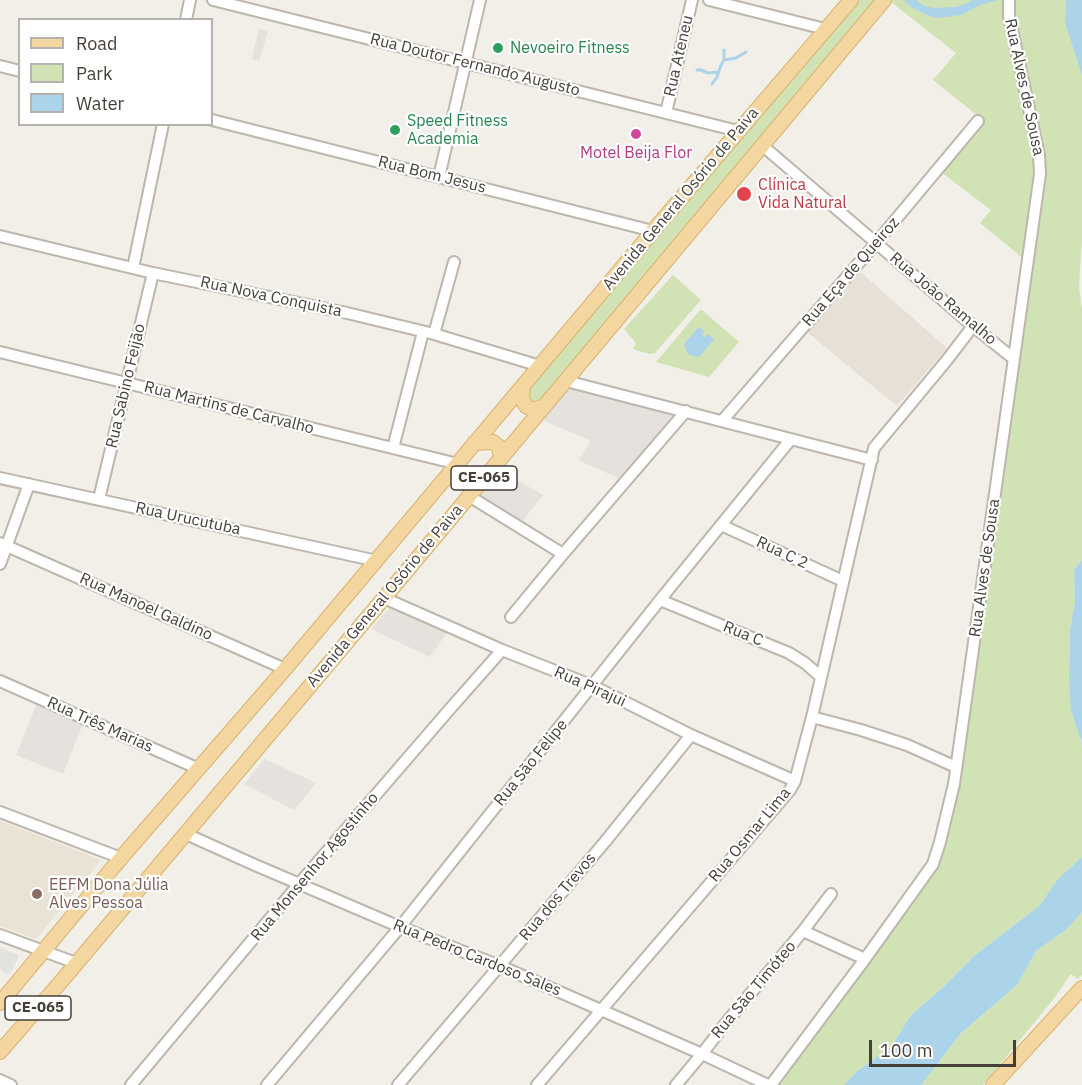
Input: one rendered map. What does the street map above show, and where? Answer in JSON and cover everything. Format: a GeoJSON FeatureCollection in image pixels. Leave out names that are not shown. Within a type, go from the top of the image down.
{"type":"FeatureCollection","features":[{"type":"Feature","properties":{"kind":"main road","name":"Avenida General Osório de Paiva"},"geometry":{"type":"LineString","coordinates":[[0,1003],[851,0]]}},
{"type":"Feature","properties":{"kind":"main road","name":"Avenida General Osório de Paiva"},"geometry":{"type":"LineString","coordinates":[[0,1052],[186,834],[884,0]]}},
{"type":"Feature","properties":{"kind":"main road"},"geometry":{"type":"LineString","coordinates":[[523,386],[522,399],[526,406],[533,410],[545,406]]}},
{"type":"Feature","properties":{"kind":"main road"},"geometry":{"type":"LineString","coordinates":[[474,443],[493,442],[499,447],[501,458]]}},
{"type":"Feature","properties":{"kind":"main road"},"geometry":{"type":"LineString","coordinates":[[993,1085],[1082,988]]}},
{"type":"Feature","properties":{"kind":"street"},"geometry":{"type":"LineString","coordinates":[[186,18],[190,0]]}},
{"type":"Feature","properties":{"kind":"street","name":"Rua Doutor Fernando Augusto"},"geometry":{"type":"LineString","coordinates":[[213,0],[738,131]]}},
{"type":"Feature","properties":{"kind":"street"},"geometry":{"type":"LineString","coordinates":[[440,177],[480,0]]}},
{"type":"Feature","properties":{"kind":"street","name":"Rua Ateneu"},"geometry":{"type":"LineString","coordinates":[[666,113],[692,0]]}},
{"type":"Feature","properties":{"kind":"street"},"geometry":{"type":"LineString","coordinates":[[709,0],[825,28]]}},
{"type":"Feature","properties":{"kind":"street","name":"Rua Alves de Sousa"},"geometry":{"type":"LineString","coordinates":[[769,1085],[865,959],[933,864],[954,784],[1040,174],[1039,155],[1009,16],[1009,2]]}},
{"type":"Feature","properties":{"kind":"street"},"geometry":{"type":"LineString","coordinates":[[0,66],[18,70]]}},
{"type":"Feature","properties":{"kind":"street","name":"Rua Bom Jesus"},"geometry":{"type":"LineString","coordinates":[[213,120],[653,231]]}},
{"type":"Feature","properties":{"kind":"street","name":"Rua Eça de Queiroz"},"geometry":{"type":"LineString","coordinates":[[722,421],[978,121]]}},
{"type":"Feature","properties":{"kind":"street"},"geometry":{"type":"LineString","coordinates":[[133,268],[163,126]]}},
{"type":"Feature","properties":{"kind":"street","name":"Rua João Ramalho"},"geometry":{"type":"LineString","coordinates":[[763,146],[1014,359]]}},
{"type":"Feature","properties":{"kind":"street","name":"Rua Nova Conquista"},"geometry":{"type":"LineString","coordinates":[[0,236],[153,273],[347,313],[429,333],[540,366]]}},
{"type":"Feature","properties":{"kind":"street"},"geometry":{"type":"LineString","coordinates":[[393,448],[454,262]]}},
{"type":"Feature","properties":{"kind":"street","name":"Rua Sabino Feijão"},"geometry":{"type":"LineString","coordinates":[[99,499],[153,273]]}},
{"type":"Feature","properties":{"kind":"street","name":"Rua Osmar Lima"},"geometry":{"type":"LineString","coordinates":[[537,1085],[790,790],[795,781],[812,717],[874,447],[973,326]]}},
{"type":"Feature","properties":{"kind":"street","name":"Rua Martins de Carvalho"},"geometry":{"type":"LineString","coordinates":[[0,352],[458,464]]}},
{"type":"Feature","properties":{"kind":"street"},"geometry":{"type":"LineString","coordinates":[[566,381],[872,460]]}},
{"type":"Feature","properties":{"kind":"street"},"geometry":{"type":"LineString","coordinates":[[512,617],[686,411]]}},
{"type":"Feature","properties":{"kind":"street","name":"Rua São Felipe"},"geometry":{"type":"LineString","coordinates":[[267,1085],[400,927],[791,439]]}},
{"type":"Feature","properties":{"kind":"street","name":"Rua Urucutuba"},"geometry":{"type":"LineString","coordinates":[[0,478],[376,561]]}},
{"type":"Feature","properties":{"kind":"street"},"geometry":{"type":"LineString","coordinates":[[0,564],[3,545],[29,484]]}},
{"type":"Feature","properties":{"kind":"street"},"geometry":{"type":"LineString","coordinates":[[469,496],[563,554]]}},
{"type":"Feature","properties":{"kind":"street","name":"Rua C 2"},"geometry":{"type":"LineString","coordinates":[[721,525],[843,581]]}},
{"type":"Feature","properties":{"kind":"street","name":"Rua Manoel Galdino"},"geometry":{"type":"LineString","coordinates":[[3,545],[285,669]]}},
{"type":"Feature","properties":{"kind":"street","name":"Rua Pirajui"},"geometry":{"type":"LineString","coordinates":[[384,598],[502,650],[592,686],[691,735],[795,781]]}},
{"type":"Feature","properties":{"kind":"street","name":"Rua C"},"geometry":{"type":"LineString","coordinates":[[660,600],[789,653],[821,677]]}},
{"type":"Feature","properties":{"kind":"street","name":"Rua Monsenhor Agostinho"},"geometry":{"type":"LineString","coordinates":[[131,1085],[299,884],[502,650]]}},
{"type":"Feature","properties":{"kind":"street","name":"Rua Três Marias"},"geometry":{"type":"LineString","coordinates":[[0,681],[199,769]]}},
{"type":"Feature","properties":{"kind":"street"},"geometry":{"type":"LineString","coordinates":[[812,717],[861,730],[956,767]]}},
{"type":"Feature","properties":{"kind":"street","name":"Rua dos Trevos"},"geometry":{"type":"LineString","coordinates":[[398,1085],[604,843],[691,735]]}},
{"type":"Feature","properties":{"kind":"street"},"geometry":{"type":"LineString","coordinates":[[0,812],[121,858]]}},
{"type":"Feature","properties":{"kind":"street","name":"Rua Pedro Cardoso Sales"},"geometry":{"type":"LineString","coordinates":[[186,834],[400,927],[500,966],[769,1085]]}},
{"type":"Feature","properties":{"kind":"street","name":"Rua São Timóteo"},"geometry":{"type":"LineString","coordinates":[[676,1085],[831,894]]}},
{"type":"Feature","properties":{"kind":"street"},"geometry":{"type":"LineString","coordinates":[[803,931],[865,959]]}},
{"type":"Feature","properties":{"kind":"street"},"geometry":{"type":"LineString","coordinates":[[0,935],[76,963]]}},
{"type":"Feature","properties":{"kind":"street"},"geometry":{"type":"LineString","coordinates":[[0,1080],[11,1085]]}},
{"type":"Feature","properties":{"kind":"shaded area"},"geometry":{"type":"Polygon","coordinates":[[[259,28],[268,31],[259,61],[252,59],[259,28]]]}},
{"type":"Feature","properties":{"kind":"shaded area"},"geometry":{"type":"Polygon","coordinates":[[[858,270],[947,348],[897,406],[808,333],[858,270]]]}},
{"type":"Feature","properties":{"kind":"shaded area"},"geometry":{"type":"Polygon","coordinates":[[[570,386],[682,415],[627,482],[578,460],[591,441],[542,420],[570,386]]]}},
{"type":"Feature","properties":{"kind":"shaded area"},"geometry":{"type":"Polygon","coordinates":[[[500,470],[543,495],[521,523],[477,497],[500,470]]]}},
{"type":"Feature","properties":{"kind":"shaded area"},"geometry":{"type":"Polygon","coordinates":[[[395,606],[448,631],[430,657],[371,629],[389,608],[395,606]]]}},
{"type":"Feature","properties":{"kind":"shaded area"},"geometry":{"type":"Polygon","coordinates":[[[38,701],[84,721],[63,774],[16,755],[38,701]]]}},
{"type":"Feature","properties":{"kind":"shaded area"},"geometry":{"type":"Polygon","coordinates":[[[265,759],[316,783],[294,810],[244,784],[265,759]]]}},
{"type":"Feature","properties":{"kind":"shaded area","name":"EEFM Dona Júlia Alves Pessoa"},"geometry":{"type":"Polygon","coordinates":[[[0,821],[99,859],[100,862],[36,939],[0,926],[0,821]]]}},
{"type":"Feature","properties":{"kind":"shaded area"},"geometry":{"type":"Polygon","coordinates":[[[0,947],[18,955],[10,974],[2,972],[0,967],[0,947]]]}},
{"type":"Feature","properties":{"kind":"green space"},"geometry":{"type":"Polygon","coordinates":[[[860,0],[877,0],[539,404],[531,405],[527,391],[816,48],[860,0]]]}},
{"type":"Feature","properties":{"kind":"green space"},"geometry":{"type":"Polygon","coordinates":[[[893,0],[1004,0],[1005,21],[1036,164],[1024,259],[980,223],[991,210],[941,172],[983,120],[933,80],[956,53],[891,2],[893,0]]]}},
{"type":"Feature","properties":{"kind":"green space"},"geometry":{"type":"Polygon","coordinates":[[[1013,0],[1066,0],[1065,23],[1082,76],[1082,238],[1079,287],[1082,310],[1082,560],[1074,570],[1075,602],[1070,629],[1069,680],[1082,748],[1082,857],[1058,879],[1039,906],[974,956],[911,1015],[891,1047],[856,1072],[844,1085],[777,1085],[933,867],[988,577],[1043,187],[1045,163],[1013,15],[1013,0]]]}},
{"type":"Feature","properties":{"kind":"green space"},"geometry":{"type":"Polygon","coordinates":[[[673,275],[701,300],[655,353],[649,354],[633,349],[636,343],[624,329],[673,275]]]}},
{"type":"Feature","properties":{"kind":"green space"},"geometry":{"type":"Polygon","coordinates":[[[700,310],[739,342],[709,377],[656,362],[700,310]]]}},
{"type":"Feature","properties":{"kind":"green space"},"geometry":{"type":"Polygon","coordinates":[[[1082,912],[1082,975],[1078,979],[1071,974],[1052,1001],[983,1085],[921,1085],[961,1033],[1017,985],[1036,951],[1067,929],[1082,912]]]}},
{"type":"Feature","properties":{"kind":"water"},"geometry":{"type":"Polygon","coordinates":[[[903,0],[916,0],[924,6],[934,8],[955,7],[973,0],[998,0],[980,5],[961,15],[936,18],[911,7],[903,0]]]}},
{"type":"Feature","properties":{"kind":"water"},"geometry":{"type":"Polygon","coordinates":[[[1066,0],[1082,0],[1082,76],[1065,23],[1066,0]]]}},
{"type":"Feature","properties":{"kind":"water"},"geometry":{"type":"Polygon","coordinates":[[[699,327],[704,331],[702,335],[705,337],[708,334],[714,339],[699,357],[687,353],[684,344],[699,327]]]}},
{"type":"Feature","properties":{"kind":"water"},"geometry":{"type":"Polygon","coordinates":[[[1082,560],[1082,748],[1071,710],[1069,680],[1070,629],[1075,602],[1074,570],[1082,560]]]}},
{"type":"Feature","properties":{"kind":"water"},"geometry":{"type":"Polygon","coordinates":[[[1082,857],[1082,912],[1067,929],[1036,951],[1017,985],[961,1033],[921,1085],[844,1085],[856,1072],[891,1047],[911,1015],[974,956],[1039,906],[1058,879],[1082,857]]]}},
{"type":"Feature","properties":{"kind":"waterway"},"geometry":{"type":"LineString","coordinates":[[724,50],[724,60],[736,58],[746,52]]}},
{"type":"Feature","properties":{"kind":"waterway"},"geometry":{"type":"LineString","coordinates":[[712,84],[724,60]]}},
{"type":"Feature","properties":{"kind":"waterway"},"geometry":{"type":"LineString","coordinates":[[697,70],[708,73],[718,72]]}},
{"type":"Feature","properties":{"kind":"place","name":"Nevoeiro Fitness"},"geometry":{"type":"Point","coordinates":[498,48]}},
{"type":"Feature","properties":{"kind":"place","name":"Speed Fitness Academia"},"geometry":{"type":"Point","coordinates":[395,130]}},
{"type":"Feature","properties":{"kind":"place","name":"Motel Beija Flor"},"geometry":{"type":"Point","coordinates":[636,134]}},
{"type":"Feature","properties":{"kind":"place","name":"Clínica Vida Natural"},"geometry":{"type":"Point","coordinates":[744,194]}},
{"type":"Feature","properties":{"kind":"place","name":"EEFM Dona Júlia Alves Pessoa"},"geometry":{"type":"Point","coordinates":[37,894]}}]}
